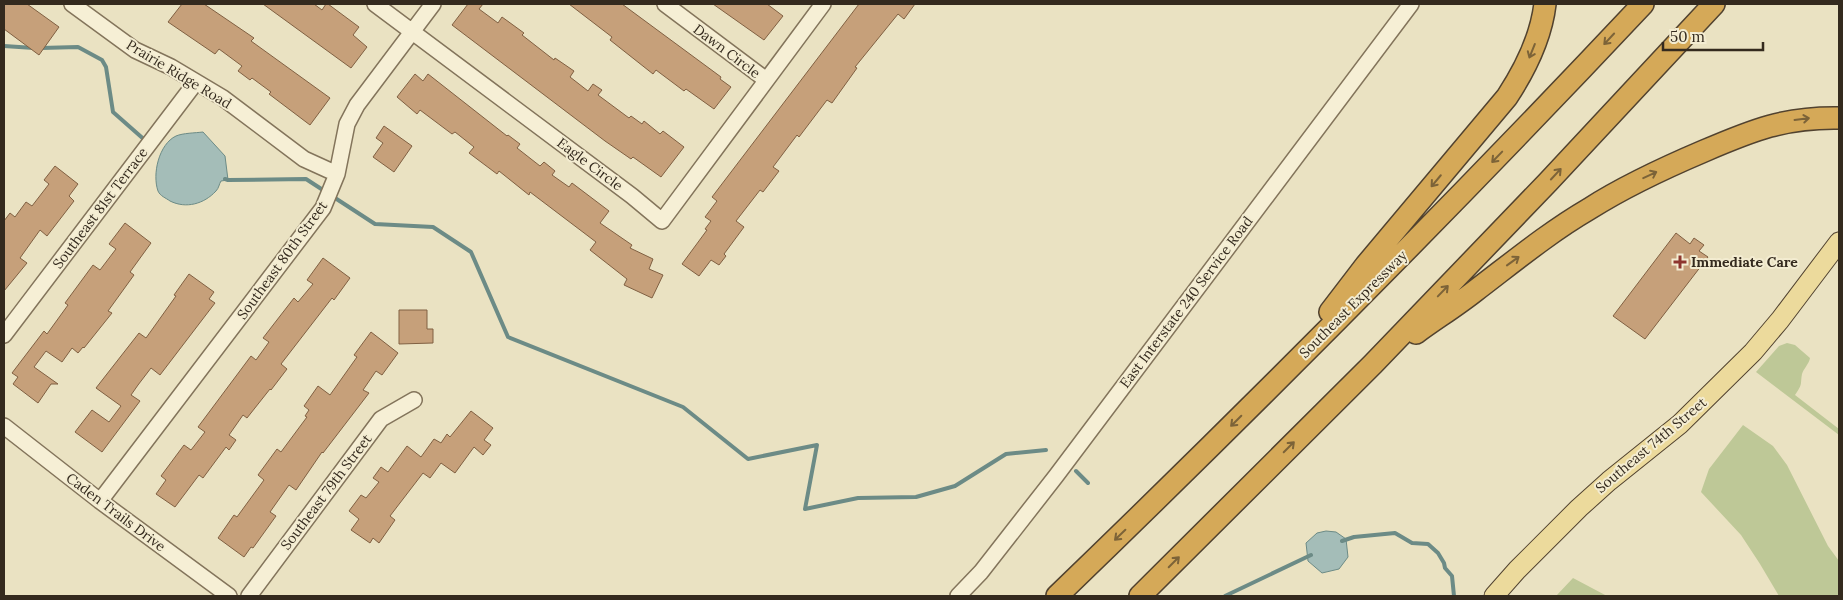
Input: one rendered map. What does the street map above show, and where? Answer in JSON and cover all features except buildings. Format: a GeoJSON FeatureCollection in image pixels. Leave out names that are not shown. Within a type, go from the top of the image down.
{"type":"FeatureCollection","features":[{"type":"Feature","properties":{"kind":"highway"},"geometry":{"type":"LineString","coordinates":[[1283,375],[1366,265],[1507,97],[1521,76],[1532,53],[1545,4]]}},
{"type":"Feature","properties":{"kind":"highway","name":"Southeast Expressway"},"geometry":{"type":"LineString","coordinates":[[1057,596],[1283,375],[1643,4]]}},
{"type":"Feature","properties":{"kind":"highway"},"geometry":{"type":"LineString","coordinates":[[1140,596],[1373,364],[1548,182],[1714,4]]}},
{"type":"Feature","properties":{"kind":"highway"},"geometry":{"type":"LineString","coordinates":[[1373,364],[1474,292],[1544,238],[1588,209],[1632,184],[1753,131],[1786,121],[1839,118]]}},
{"type":"Feature","properties":{"kind":"main road","name":"Southeast 74th Street"},"geometry":{"type":"LineString","coordinates":[[1494,596],[1517,570],[1579,508],[1680,424],[1748,358],[1780,320],[1839,242]]}},
{"type":"Feature","properties":{"kind":"street","name":"Prairie Ridge Road"},"geometry":{"type":"LineString","coordinates":[[72,4],[135,50],[171,67],[223,98],[335,180]]}},
{"type":"Feature","properties":{"kind":"street","name":"Eagle Circle"},"geometry":{"type":"LineString","coordinates":[[375,4],[632,196],[662,221],[765,80]]}},
{"type":"Feature","properties":{"kind":"street","name":"Southeast 80th Street"},"geometry":{"type":"LineString","coordinates":[[100,501],[323,208],[335,180],[347,124],[357,105],[433,4]]}},
{"type":"Feature","properties":{"kind":"street","name":"Dawn Circle"},"geometry":{"type":"LineString","coordinates":[[665,4],[765,80]]}},
{"type":"Feature","properties":{"kind":"street"},"geometry":{"type":"LineString","coordinates":[[765,80],[823,4]]}},
{"type":"Feature","properties":{"kind":"street","name":"East Interstate 240 Service Road"},"geometry":{"type":"LineString","coordinates":[[958,596],[981,572],[1056,476],[1411,4]]}},
{"type":"Feature","properties":{"kind":"street","name":"Southeast 81st Terrace"},"geometry":{"type":"LineString","coordinates":[[4,335],[196,82]]}},
{"type":"Feature","properties":{"kind":"street","name":"Southeast 79th Street"},"geometry":{"type":"LineString","coordinates":[[249,596],[381,419],[414,400]]}},
{"type":"Feature","properties":{"kind":"street","name":"Caden Trails Drive"},"geometry":{"type":"LineString","coordinates":[[4,426],[100,501],[229,596]]}},
{"type":"Feature","properties":{"kind":"green space"},"geometry":{"type":"Polygon","coordinates":[[[1787,343],[1795,345],[1810,358],[1795,395],[1839,429],[1839,435],[1756,372],[1779,346],[1787,343]]]}},
{"type":"Feature","properties":{"kind":"green space"},"geometry":{"type":"Polygon","coordinates":[[[1743,425],[1773,446],[1787,465],[1828,546],[1839,561],[1839,596],[1779,596],[1741,535],[1701,492],[1709,469],[1743,425]]]}},
{"type":"Feature","properties":{"kind":"green space"},"geometry":{"type":"Polygon","coordinates":[[[1573,578],[1607,596],[1556,596],[1573,578]]]}},
{"type":"Feature","properties":{"kind":"water"},"geometry":{"type":"Polygon","coordinates":[[[203,132],[225,156],[228,180],[221,181],[216,191],[200,202],[182,205],[170,201],[159,193],[156,184],[158,160],[161,152],[170,140],[176,136],[203,132]]]}},
{"type":"Feature","properties":{"kind":"water"},"geometry":{"type":"Polygon","coordinates":[[[1326,531],[1336,532],[1346,539],[1348,557],[1339,569],[1322,573],[1308,561],[1306,543],[1317,533],[1326,531]]]}},
{"type":"Feature","properties":{"kind":"waterway"},"geometry":{"type":"LineString","coordinates":[[4,46],[34,48]]}},
{"type":"Feature","properties":{"kind":"waterway"},"geometry":{"type":"LineString","coordinates":[[41,48],[78,47],[102,60],[106,67],[113,112],[147,142]]}},
{"type":"Feature","properties":{"kind":"waterway"},"geometry":{"type":"LineString","coordinates":[[225,179],[306,179],[326,192]]}},
{"type":"Feature","properties":{"kind":"waterway"},"geometry":{"type":"LineString","coordinates":[[332,196],[375,224],[433,227],[471,252],[508,337],[683,407],[748,459],[817,445],[805,509],[858,498],[916,497],[955,486],[1006,454],[1046,450]]}},
{"type":"Feature","properties":{"kind":"waterway"},"geometry":{"type":"LineString","coordinates":[[1076,471],[1088,483]]}},
{"type":"Feature","properties":{"kind":"waterway"},"geometry":{"type":"LineString","coordinates":[[1342,541],[1354,537],[1395,533],[1412,543],[1428,544],[1438,553],[1445,568],[1452,576],[1454,596]]}},
{"type":"Feature","properties":{"kind":"waterway"},"geometry":{"type":"LineString","coordinates":[[1225,596],[1311,555]]}},
{"type":"Feature","properties":{"kind":"place","name":"Immediate Care"},"geometry":{"type":"Point","coordinates":[1680,262]}}]}
